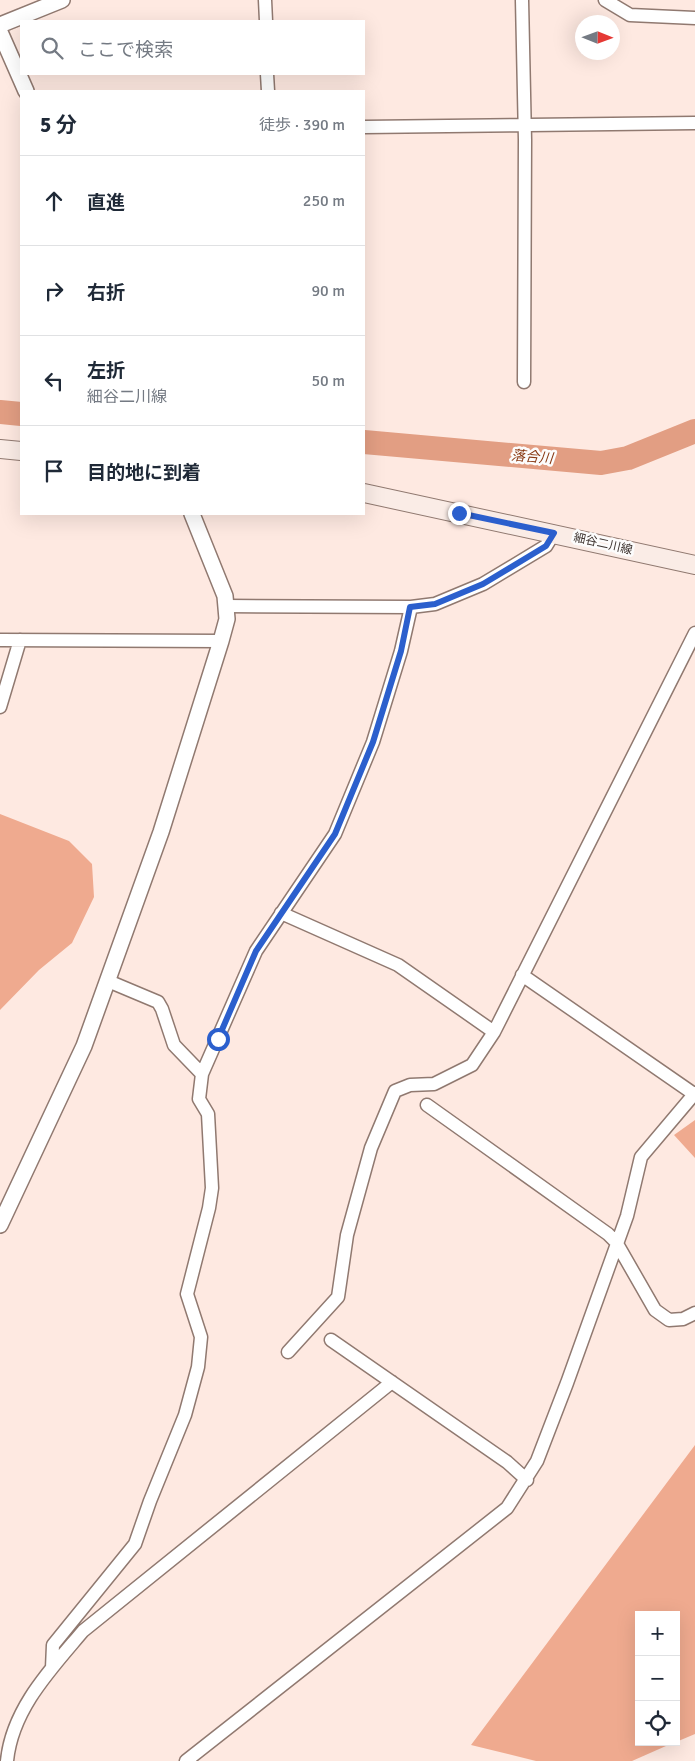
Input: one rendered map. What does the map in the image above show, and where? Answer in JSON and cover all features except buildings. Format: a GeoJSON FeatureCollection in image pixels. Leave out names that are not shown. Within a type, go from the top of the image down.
{"type":"FeatureCollection","features":[{"type":"Feature","properties":{"kind":"main road"},"geometry":{"type":"LineString","coordinates":[[0,449],[20,451]]}},
{"type":"Feature","properties":{"kind":"main road","name":"細谷二川線"},"geometry":{"type":"LineString","coordinates":[[365,493],[695,565]]}},
{"type":"Feature","properties":{"kind":"street"},"geometry":{"type":"LineString","coordinates":[[0,25],[62,0]]}},
{"type":"Feature","properties":{"kind":"street"},"geometry":{"type":"LineString","coordinates":[[265,0],[266,20]]}},
{"type":"Feature","properties":{"kind":"street"},"geometry":{"type":"LineString","coordinates":[[522,0],[524,382]]}},
{"type":"Feature","properties":{"kind":"street"},"geometry":{"type":"LineString","coordinates":[[605,0],[630,15],[695,18]]}},
{"type":"Feature","properties":{"kind":"street"},"geometry":{"type":"LineString","coordinates":[[0,32],[26,90]]}},
{"type":"Feature","properties":{"kind":"street"},"geometry":{"type":"LineString","coordinates":[[267,75],[268,90]]}},
{"type":"Feature","properties":{"kind":"street"},"geometry":{"type":"LineString","coordinates":[[365,127],[695,123]]}},
{"type":"Feature","properties":{"kind":"street"},"geometry":{"type":"LineString","coordinates":[[0,1225],[84,1046],[161,832],[221,641],[227,618],[225,596],[192,515]]}},
{"type":"Feature","properties":{"kind":"street"},"geometry":{"type":"LineString","coordinates":[[226,606],[410,607],[435,604],[483,584],[546,546],[554,533]]}},
{"type":"Feature","properties":{"kind":"street"},"geometry":{"type":"LineString","coordinates":[[52,1668],[53,1645],[135,1544],[150,1501],[185,1415],[198,1367],[201,1336],[187,1294],[209,1208],[212,1188],[208,1114],[199,1099],[202,1074],[256,951],[335,834],[373,742],[401,651],[410,607]]}},
{"type":"Feature","properties":{"kind":"street"},"geometry":{"type":"LineString","coordinates":[[288,1352],[338,1297],[348,1235],[371,1148],[395,1091],[410,1086],[434,1084],[472,1065],[494,1032],[695,633]]}},
{"type":"Feature","properties":{"kind":"street"},"geometry":{"type":"LineString","coordinates":[[0,640],[221,641]]}},
{"type":"Feature","properties":{"kind":"street"},"geometry":{"type":"LineString","coordinates":[[0,707],[20,640]]}},
{"type":"Feature","properties":{"kind":"street"},"geometry":{"type":"LineString","coordinates":[[281,913],[398,966],[494,1032]]}},
{"type":"Feature","properties":{"kind":"street"},"geometry":{"type":"LineString","coordinates":[[186,1761],[507,1508],[527,1480],[537,1461],[567,1384],[616,1242],[627,1216],[641,1157],[695,1093],[522,975]]}},
{"type":"Feature","properties":{"kind":"street"},"geometry":{"type":"LineString","coordinates":[[108,982],[158,1002],[174,1044],[202,1074]]}},
{"type":"Feature","properties":{"kind":"street"},"geometry":{"type":"LineString","coordinates":[[427,1105],[616,1242],[656,1310],[669,1320],[683,1319],[695,1313]]}},
{"type":"Feature","properties":{"kind":"street"},"geometry":{"type":"LineString","coordinates":[[331,1340],[507,1462],[527,1480]]}},
{"type":"Feature","properties":{"kind":"street"},"geometry":{"type":"LineString","coordinates":[[7,1761],[14,1730],[25,1706],[52,1668],[83,1631],[392,1382]]}},
{"type":"Feature","properties":{"kind":"shaded area"},"geometry":{"type":"Polygon","coordinates":[[[0,814],[69,841],[92,864],[94,897],[72,943],[39,970],[0,1010],[0,814]]]}},
{"type":"Feature","properties":{"kind":"shaded area"},"geometry":{"type":"Polygon","coordinates":[[[695,1120],[695,1158],[674,1135],[695,1120]]]}},
{"type":"Feature","properties":{"kind":"shaded area"},"geometry":{"type":"Polygon","coordinates":[[[695,1445],[695,1734],[680,1740],[680,1611],[635,1611],[635,1746],[666,1746],[632,1761],[536,1761],[471,1745],[695,1445]]]}},
{"type":"Feature","properties":{"kind":"waterway","name":"落合川"},"geometry":{"type":"LineString","coordinates":[[0,412],[20,414]]}},
{"type":"Feature","properties":{"kind":"waterway","name":"落合川"},"geometry":{"type":"LineString","coordinates":[[365,442],[601,463],[628,458],[695,431]]}},
{"type":"Feature","properties":{"kind":"route"},"geometry":{"type":"LineString","coordinates":[[218,1039],[256,951],[335,834],[373,742],[401,651],[410,607],[435,604],[483,584],[546,546],[554,533],[459,513]]}}]}
